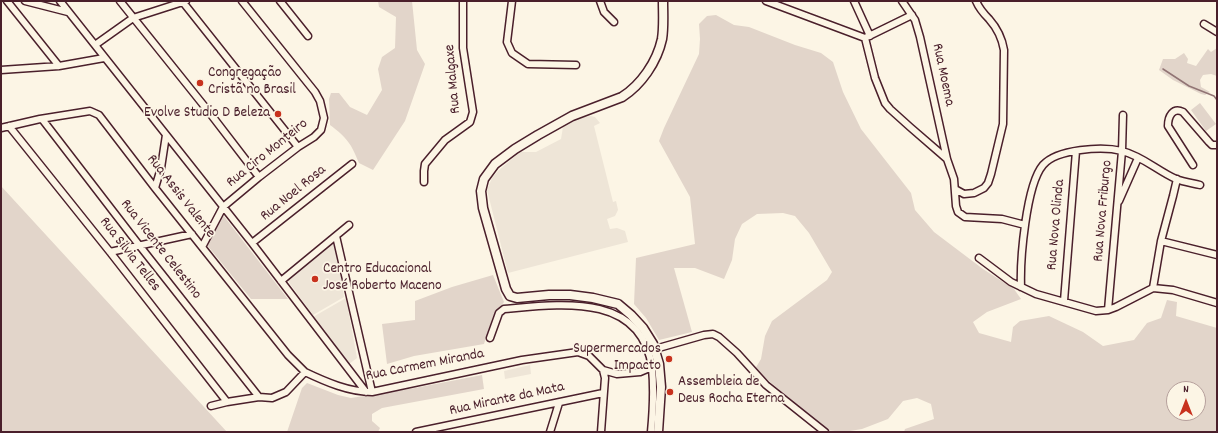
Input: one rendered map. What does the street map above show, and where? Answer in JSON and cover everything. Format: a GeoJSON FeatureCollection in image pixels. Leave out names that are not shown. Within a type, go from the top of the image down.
{"type":"FeatureCollection","features":[{"type":"Feature","properties":{"kind":"street"},"geometry":{"type":"LineString","coordinates":[[7,1],[59,66]]}},
{"type":"Feature","properties":{"kind":"street"},"geometry":{"type":"LineString","coordinates":[[25,1],[69,12]]}},
{"type":"Feature","properties":{"kind":"street","name":"Rua Ciro Monteiro"},"geometry":{"type":"LineString","coordinates":[[60,1],[369,392]]}},
{"type":"Feature","properties":{"kind":"street"},"geometry":{"type":"LineString","coordinates":[[120,1],[259,177]]}},
{"type":"Feature","properties":{"kind":"street"},"geometry":{"type":"LineString","coordinates":[[95,46],[133,18],[184,1],[298,147]]}},
{"type":"Feature","properties":{"kind":"street","name":"Rua Ciro Monteiro"},"geometry":{"type":"LineString","coordinates":[[223,207],[298,147],[314,137],[321,130],[324,118],[320,101],[315,92],[242,1]]}},
{"type":"Feature","properties":{"kind":"street"},"geometry":{"type":"LineString","coordinates":[[280,1],[308,36]]}},
{"type":"Feature","properties":{"kind":"street","name":"Rua Malgaxe"},"geometry":{"type":"LineString","coordinates":[[424,182],[425,164],[444,140],[470,122],[473,112],[463,48],[464,1]]}},
{"type":"Feature","properties":{"kind":"street"},"geometry":{"type":"LineString","coordinates":[[512,1],[507,42],[512,53],[528,64],[576,65]]}},
{"type":"Feature","properties":{"kind":"street"},"geometry":{"type":"LineString","coordinates":[[600,1],[604,12],[614,22]]}},
{"type":"Feature","properties":{"kind":"street"},"geometry":{"type":"LineString","coordinates":[[651,432],[655,349],[644,328],[618,304],[593,298],[549,294],[517,298],[510,296],[506,289],[486,222],[481,191],[484,179],[495,164],[515,149],[572,116],[622,97],[637,85],[645,76],[658,51],[662,38],[663,1]]}},
{"type":"Feature","properties":{"kind":"street"},"geometry":{"type":"LineString","coordinates":[[766,1],[867,37],[912,15]]}},
{"type":"Feature","properties":{"kind":"street"},"geometry":{"type":"LineString","coordinates":[[854,1],[867,37],[875,78],[885,103],[910,127],[947,158]]}},
{"type":"Feature","properties":{"kind":"street","name":"Rua Moema"},"geometry":{"type":"LineString","coordinates":[[902,1],[915,20],[922,44],[947,158],[954,179],[956,206],[958,212],[965,217],[1002,219],[1025,225]]}},
{"type":"Feature","properties":{"kind":"street"},"geometry":{"type":"LineString","coordinates":[[955,189],[964,194],[974,193],[984,188],[988,183],[1003,124],[1004,50],[1002,40],[990,20],[978,8],[976,1]]}},
{"type":"Feature","properties":{"kind":"street"},"geometry":{"type":"LineString","coordinates":[[1204,24],[1217,32]]}},
{"type":"Feature","properties":{"kind":"street"},"geometry":{"type":"LineString","coordinates":[[1,70],[59,66],[104,58]]}},
{"type":"Feature","properties":{"kind":"street"},"geometry":{"type":"LineString","coordinates":[[1193,166],[1168,126],[1170,114],[1177,110],[1180,111],[1186,115],[1212,145],[1217,145]]}},
{"type":"Feature","properties":{"kind":"street","name":"Rua Assis Valente"},"geometry":{"type":"LineString","coordinates":[[1,128],[90,111],[99,115],[288,355],[305,372]]}},
{"type":"Feature","properties":{"kind":"street","name":"Rua Nova Friburgo"},"geometry":{"type":"LineString","coordinates":[[1108,310],[1122,151],[1123,115]]}},
{"type":"Feature","properties":{"kind":"street","name":"Rua Vicente Celestino"},"geometry":{"type":"LineString","coordinates":[[42,119],[259,397]]}},
{"type":"Feature","properties":{"kind":"street","name":"Rua Silvia Telles"},"geometry":{"type":"LineString","coordinates":[[8,126],[110,252],[227,402]]}},
{"type":"Feature","properties":{"kind":"street"},"geometry":{"type":"LineString","coordinates":[[155,188],[162,168],[162,154],[166,135]]}},
{"type":"Feature","properties":{"kind":"street"},"geometry":{"type":"LineString","coordinates":[[1021,287],[1025,225],[1035,180],[1042,166],[1051,158],[1076,151],[1099,149],[1122,151],[1177,179],[1200,185]]}},
{"type":"Feature","properties":{"kind":"street","name":"Rua Nova Olinda"},"geometry":{"type":"LineString","coordinates":[[1064,301],[1076,151]]}},
{"type":"Feature","properties":{"kind":"street"},"geometry":{"type":"LineString","coordinates":[[1117,206],[1138,158]]}},
{"type":"Feature","properties":{"kind":"street","name":"Rua Noel Rosa"},"geometry":{"type":"LineString","coordinates":[[252,243],[352,164]]}},
{"type":"Feature","properties":{"kind":"street"},"geometry":{"type":"LineString","coordinates":[[1153,288],[1161,241],[1174,196],[1177,179]]}},
{"type":"Feature","properties":{"kind":"street"},"geometry":{"type":"LineString","coordinates":[[202,247],[223,207]]}},
{"type":"Feature","properties":{"kind":"street"},"geometry":{"type":"LineString","coordinates":[[281,281],[349,225]]}},
{"type":"Feature","properties":{"kind":"street"},"geometry":{"type":"LineString","coordinates":[[110,252],[192,234]]}},
{"type":"Feature","properties":{"kind":"street"},"geometry":{"type":"LineString","coordinates":[[336,236],[369,392]]}},
{"type":"Feature","properties":{"kind":"street"},"geometry":{"type":"LineString","coordinates":[[1161,241],[1217,255]]}},
{"type":"Feature","properties":{"kind":"street"},"geometry":{"type":"LineString","coordinates":[[979,258],[1021,287],[1036,294],[1096,311],[1116,308],[1153,288],[1173,290],[1217,303]]}},
{"type":"Feature","properties":{"kind":"street"},"geometry":{"type":"LineString","coordinates":[[592,307],[593,298]]}},
{"type":"Feature","properties":{"kind":"street"},"geometry":{"type":"LineString","coordinates":[[490,338],[500,313],[504,309],[551,304],[592,307],[626,319],[637,330],[646,345],[655,366],[660,387],[658,432]]}},
{"type":"Feature","properties":{"kind":"street"},"geometry":{"type":"LineString","coordinates":[[655,349],[704,335],[713,334],[720,337],[737,353],[766,385],[825,432]]}},
{"type":"Feature","properties":{"kind":"street","name":"Rua Carmem Miranda"},"geometry":{"type":"LineString","coordinates":[[305,372],[325,382],[352,390],[369,392],[522,360],[578,352],[589,356],[603,370]]}},
{"type":"Feature","properties":{"kind":"street"},"geometry":{"type":"LineString","coordinates":[[601,432],[605,378],[603,370],[617,374],[629,374],[640,372],[655,366]]}},
{"type":"Feature","properties":{"kind":"street"},"geometry":{"type":"LineString","coordinates":[[211,406],[259,397],[272,398],[286,392],[305,372]]}},
{"type":"Feature","properties":{"kind":"street","name":"Rua Mirante da Mata"},"geometry":{"type":"LineString","coordinates":[[416,432],[603,393]]}},
{"type":"Feature","properties":{"kind":"street"},"geometry":{"type":"LineString","coordinates":[[550,432],[559,403]]}},
{"type":"Feature","properties":{"kind":"shaded area"},"geometry":{"type":"Polygon","coordinates":[[[378,1],[412,1],[417,50],[425,64],[405,121],[373,170],[359,163],[348,141],[330,125],[329,99],[331,93],[339,93],[350,107],[367,115],[382,90],[378,69],[382,57],[395,48],[396,17],[379,7],[378,1]]]}},
{"type":"Feature","properties":{"kind":"shaded area"},"geometry":{"type":"Polygon","coordinates":[[[716,15],[734,25],[749,27],[795,45],[821,53],[833,62],[843,92],[861,129],[911,193],[915,210],[934,232],[983,269],[1014,289],[1021,299],[987,312],[973,322],[979,333],[1011,342],[1013,327],[1020,321],[1049,316],[1083,332],[1103,346],[1134,340],[1147,323],[1161,318],[1167,300],[1177,302],[1176,316],[1217,328],[1217,432],[904,432],[905,429],[934,419],[931,404],[917,398],[903,401],[888,419],[862,429],[844,432],[826,430],[755,369],[761,359],[765,336],[772,321],[827,280],[832,272],[809,233],[795,216],[783,213],[757,214],[742,224],[735,239],[732,260],[724,279],[695,268],[674,268],[692,332],[659,340],[646,318],[634,304],[636,258],[695,244],[690,197],[659,141],[699,54],[699,24],[707,16],[716,15]]]}},
{"type":"Feature","properties":{"kind":"shaded area"},"geometry":{"type":"Polygon","coordinates":[[[1217,48],[1217,76],[1211,74],[1203,75],[1200,80],[1201,87],[1210,92],[1205,95],[1173,80],[1159,70],[1163,59],[1175,59],[1184,53],[1188,59],[1187,63],[1196,66],[1208,49],[1211,52],[1217,48]]]}},
{"type":"Feature","properties":{"kind":"shaded area"},"geometry":{"type":"Polygon","coordinates":[[[1200,103],[1216,124],[1206,131],[1191,110],[1200,103]]]}},
{"type":"Feature","properties":{"kind":"shaded area"},"geometry":{"type":"Polygon","coordinates":[[[591,116],[595,117],[600,123],[594,126],[613,202],[616,201],[618,210],[615,216],[607,219],[610,229],[617,228],[625,231],[628,242],[508,273],[487,190],[492,178],[520,152],[536,152],[561,139],[563,127],[578,118],[591,116]]]}},
{"type":"Feature","properties":{"kind":"shaded area"},"geometry":{"type":"Polygon","coordinates":[[[1,186],[227,432],[1,432],[1,186]]]}},
{"type":"Feature","properties":{"kind":"shaded area"},"geometry":{"type":"Polygon","coordinates":[[[223,215],[288,299],[251,299],[207,245],[223,215]]]}},
{"type":"Feature","properties":{"kind":"shaded area","name":"Centro Educacional José Roberto Maceno"},"geometry":{"type":"Polygon","coordinates":[[[331,244],[334,245],[337,251],[344,297],[313,315],[288,281],[289,278],[331,244]]]}},
{"type":"Feature","properties":{"kind":"shaded area"},"geometry":{"type":"Polygon","coordinates":[[[493,275],[504,302],[493,316],[484,344],[414,356],[387,364],[382,324],[415,320],[415,301],[452,287],[493,275]]]}},
{"type":"Feature","properties":{"kind":"shaded area"},"geometry":{"type":"Polygon","coordinates":[[[346,298],[357,358],[349,364],[313,317],[346,298]]]}},
{"type":"Feature","properties":{"kind":"shaded area"},"geometry":{"type":"Polygon","coordinates":[[[530,365],[531,374],[505,379],[504,371],[530,365]]]}},
{"type":"Feature","properties":{"kind":"shaded area"},"geometry":{"type":"Polygon","coordinates":[[[482,375],[484,389],[382,408],[372,414],[372,421],[380,428],[378,432],[287,432],[302,388],[307,383],[338,395],[351,398],[415,388],[482,375]]]}},
{"type":"Feature","properties":{"kind":"waterway"},"geometry":{"type":"LineString","coordinates":[[1163,69],[1189,86],[1214,96],[1217,100]]}},
{"type":"Feature","properties":{"kind":"place","name":"Congregação Cristã no Brasil"},"geometry":{"type":"Point","coordinates":[200,83]}},
{"type":"Feature","properties":{"kind":"place","name":"Evolve Studio D Beleza"},"geometry":{"type":"Point","coordinates":[278,114]}},
{"type":"Feature","properties":{"kind":"place","name":"Centro Educacional José Roberto Maceno"},"geometry":{"type":"Point","coordinates":[315,279]}},
{"type":"Feature","properties":{"kind":"place","name":"Supermercados Impacto"},"geometry":{"type":"Point","coordinates":[669,359]}},
{"type":"Feature","properties":{"kind":"place","name":"Assembleia de Deus Rocha Eterna"},"geometry":{"type":"Point","coordinates":[670,392]}}]}
